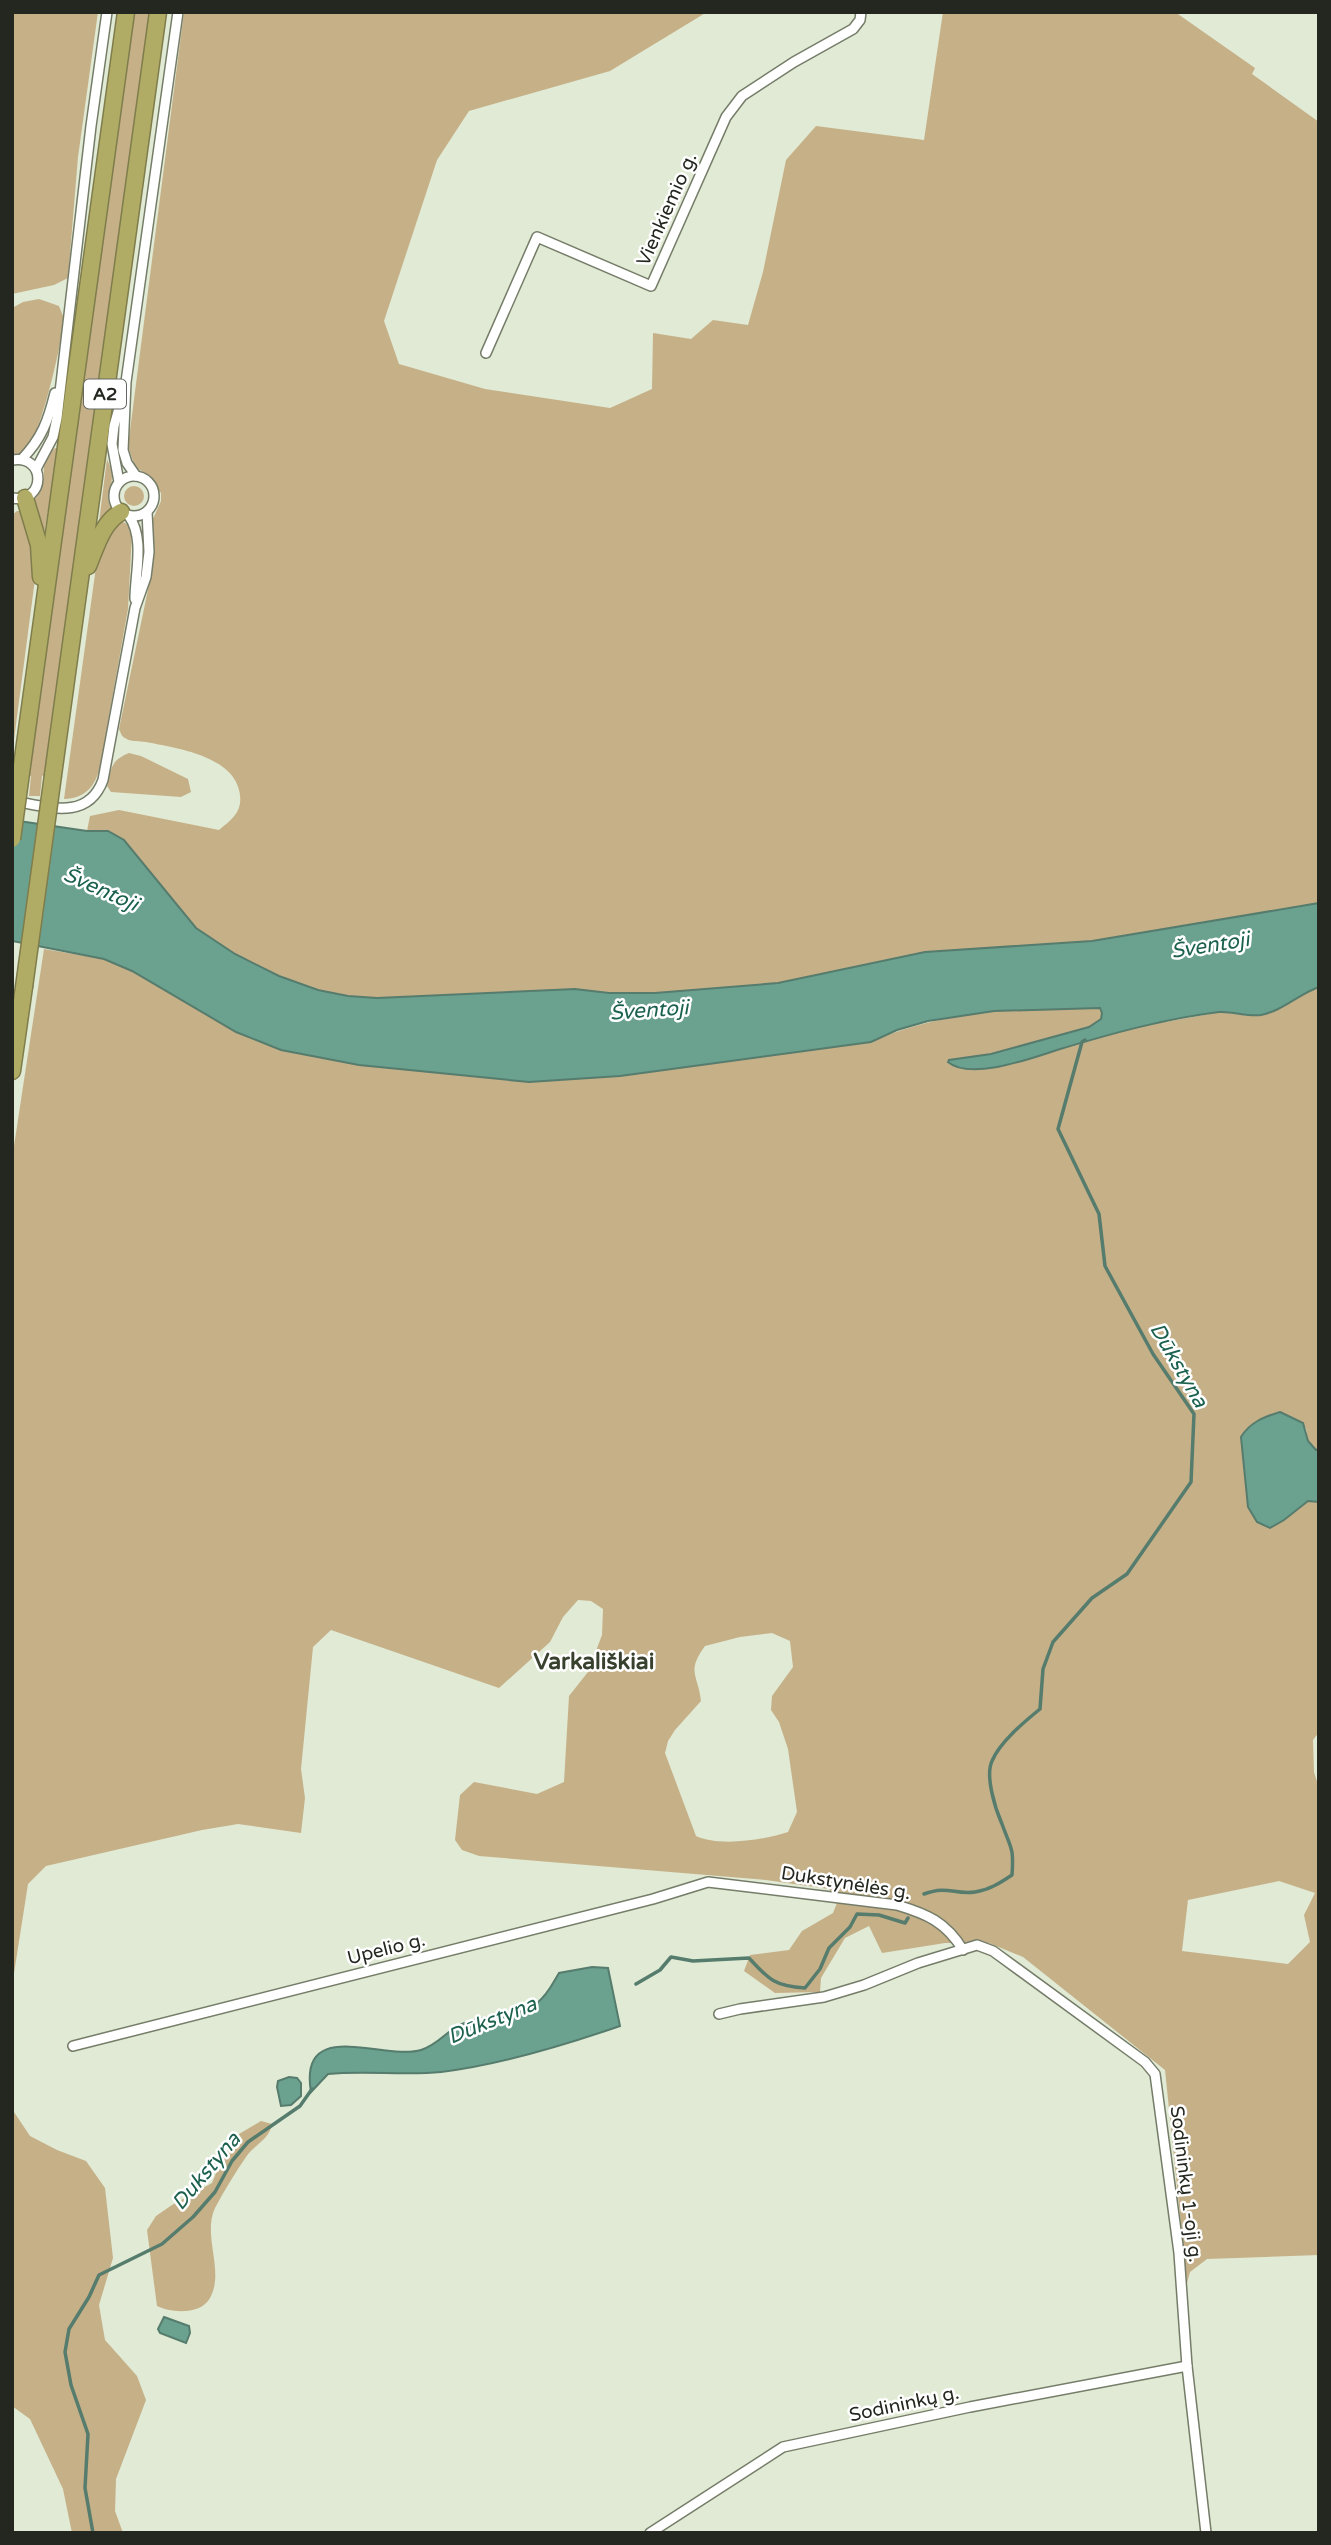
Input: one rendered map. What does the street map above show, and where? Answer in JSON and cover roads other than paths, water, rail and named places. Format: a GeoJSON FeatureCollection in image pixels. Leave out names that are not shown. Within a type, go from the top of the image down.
{"type":"FeatureCollection","features":[{"type":"Feature","properties":{"kind":"highway","name":"A2"},"geometry":{"type":"LineString","coordinates":[[12,839],[126,12]]}},
{"type":"Feature","properties":{"kind":"highway","name":"A2"},"geometry":{"type":"LineString","coordinates":[[12,1071],[158,12]]}},
{"type":"Feature","properties":{"kind":"highway"},"geometry":{"type":"LineString","coordinates":[[16,500],[39,545],[43,614]]}},
{"type":"Feature","properties":{"kind":"highway"},"geometry":{"type":"LineString","coordinates":[[79,588],[102,531],[112,518],[125,514]]}},
{"type":"Feature","properties":{"kind":"street"},"geometry":{"type":"LineString","coordinates":[[16,500],[36,489],[36,469],[53,437],[57,418],[107,12]]}},
{"type":"Feature","properties":{"kind":"street"},"geometry":{"type":"LineString","coordinates":[[136,476],[127,463],[123,450],[126,382],[178,12]]}},
{"type":"Feature","properties":{"kind":"street","name":"Vienkiemio g."},"geometry":{"type":"LineString","coordinates":[[486,353],[537,237],[651,286],[726,117],[742,96],[794,62],[853,29],[860,20],[861,12]]}},
{"type":"Feature","properties":{"kind":"street"},"geometry":{"type":"LineString","coordinates":[[36,469],[17,460],[37,444],[48,421],[61,371]]}},
{"type":"Feature","properties":{"kind":"street"},"geometry":{"type":"LineString","coordinates":[[12,800],[68,808],[81,806],[93,799],[103,780],[135,608],[138,539],[136,525],[114,497],[120,482],[112,444],[126,382]]}},
{"type":"Feature","properties":{"kind":"street"},"geometry":{"type":"LineString","coordinates":[[120,482],[130,476],[136,476],[148,482],[154,494],[147,512],[136,517],[125,514]]}},
{"type":"Feature","properties":{"kind":"street"},"geometry":{"type":"LineString","coordinates":[[135,608],[146,577],[149,552],[147,512]]}},
{"type":"Feature","properties":{"kind":"street","name":"Dukstynėlės g."},"geometry":{"type":"LineString","coordinates":[[708,1882],[897,1905],[927,1914],[956,1938],[963,1950]]}},
{"type":"Feature","properties":{"kind":"street","name":"Upelio g."},"geometry":{"type":"LineString","coordinates":[[73,2046],[653,1899],[708,1882]]}},
{"type":"Feature","properties":{"kind":"street","name":"Sodininkų 1-oji g."},"geometry":{"type":"LineString","coordinates":[[963,1950],[978,1945],[993,1951],[1145,2062],[1155,2074],[1179,2253],[1187,2366],[1206,2533]]}},
{"type":"Feature","properties":{"kind":"street"},"geometry":{"type":"LineString","coordinates":[[719,2014],[824,1997],[963,1950]]}},
{"type":"Feature","properties":{"kind":"street","name":"Sodininkų g."},"geometry":{"type":"LineString","coordinates":[[650,2533],[783,2447],[970,2407],[1187,2366]]}},
{"type":"Feature","properties":{"kind":"water","name":"Šventoji"},"geometry":{"type":"Polygon","coordinates":[[[12,820],[87,831],[108,831],[124,840],[196,928],[235,954],[279,976],[318,990],[348,996],[377,998],[575,989],[609,993],[655,993],[778,983],[925,952],[1092,941],[1319,903],[1319,987],[1261,1015],[1219,1012],[1178,1019],[986,1069],[958,1067],[948,1062],[991,1054],[1089,1027],[1101,1019],[1100,1008],[994,1011],[928,1021],[897,1030],[871,1042],[620,1076],[529,1082],[359,1065],[281,1050],[236,1032],[132,971],[104,959],[12,941],[12,820]]]}},
{"type":"Feature","properties":{"kind":"water"},"geometry":{"type":"Polygon","coordinates":[[[1280,1412],[1303,1423],[1308,1441],[1316,1450],[1319,1449],[1319,1502],[1308,1501],[1270,1528],[1257,1522],[1248,1507],[1241,1437],[1253,1424],[1280,1412]]]}},
{"type":"Feature","properties":{"kind":"water"},"geometry":{"type":"Polygon","coordinates":[[[592,1967],[608,1968],[620,2026],[532,2054],[463,2069],[427,2073],[328,2074],[311,2092],[310,2069],[318,2055],[330,2048],[405,2052],[421,2050],[466,2022],[528,2009],[544,1997],[559,1973],[592,1967]]]}},
{"type":"Feature","properties":{"kind":"water"},"geometry":{"type":"Polygon","coordinates":[[[289,2077],[297,2078],[301,2083],[301,2096],[291,2105],[281,2106],[278,2081],[289,2077]]]}},
{"type":"Feature","properties":{"kind":"water"},"geometry":{"type":"Polygon","coordinates":[[[164,2317],[189,2326],[190,2333],[186,2343],[160,2333],[158,2329],[164,2317]]]}},
{"type":"Feature","properties":{"kind":"waterway","name":"Dūkstyna"},"geometry":{"type":"LineString","coordinates":[[924,1894],[939,1890],[968,1893],[980,1891],[1012,1875],[1011,1848],[992,1792],[992,1761],[1006,1740],[1040,1709],[1043,1669],[1053,1642],[1092,1598],[1127,1574],[1191,1482],[1194,1414],[1153,1354],[1105,1266],[1099,1214],[1058,1129],[1082,1042],[1085,1040]]}},
{"type":"Feature","properties":{"kind":"waterway","name":"Dūkstyna"},"geometry":{"type":"LineString","coordinates":[[636,1984],[660,1970],[671,1957],[693,1961],[749,1958],[773,1980],[786,1986],[805,1988],[820,1969],[829,1948],[850,1927],[857,1914],[879,1915],[905,1923],[908,1918]]}},
{"type":"Feature","properties":{"kind":"waterway","name":"Dukstyna"},"geometry":{"type":"LineString","coordinates":[[93,2533],[85,2488],[88,2434],[71,2385],[65,2352],[69,2329],[99,2275],[162,2244],[193,2217],[215,2192],[232,2161],[248,2142],[300,2106],[312,2089]]}},
{"type":"Feature","properties":{"kind":"district","name":"Varkališkiai"},"geometry":{"type":"Point","coordinates":[594,1661]}}]}
